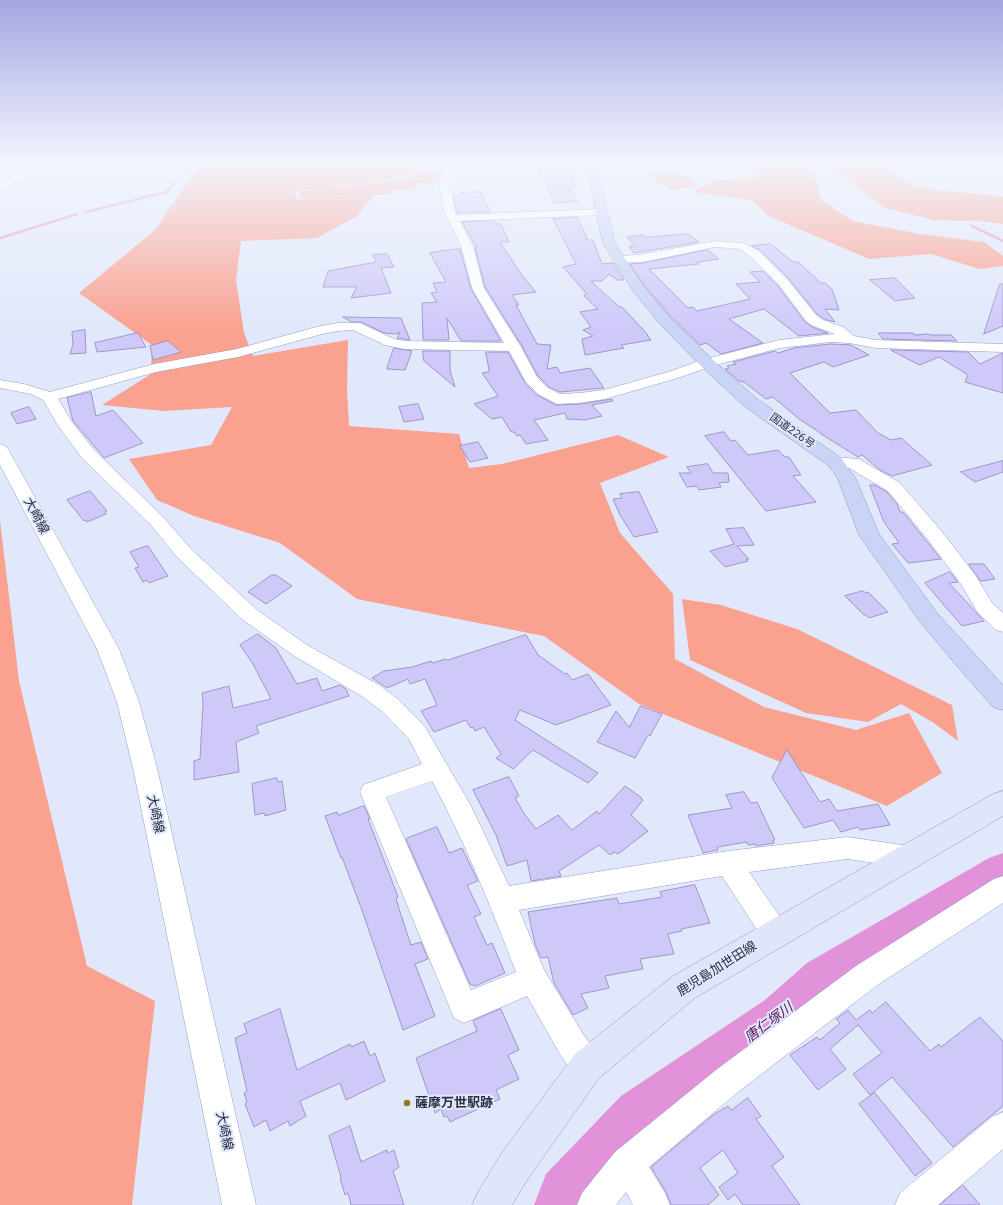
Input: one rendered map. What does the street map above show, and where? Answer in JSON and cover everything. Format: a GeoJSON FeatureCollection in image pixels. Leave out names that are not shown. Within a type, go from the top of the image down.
{"type":"FeatureCollection","features":[{"type":"Feature","properties":{"kind":"highway","name":"国道226号"},"geometry":{"type":"LineString","coordinates":[[603,217],[609,243],[619,260],[638,288],[664,320],[707,363],[750,402],[835,462],[847,479],[869,535],[883,555],[929,618],[970,666],[1003,701]]}},
{"type":"Feature","properties":{"kind":"main road","name":"鹿児島加世田線"},"geometry":{"type":"LineString","coordinates":[[491,1205],[514,1167],[587,1066],[684,987],[1003,802]]}},
{"type":"Feature","properties":{"kind":"street"},"geometry":{"type":"LineString","coordinates":[[473,217],[454,218],[467,246],[478,288],[514,347],[531,379],[543,391],[557,399],[580,398],[605,394],[673,375],[707,363],[779,344],[831,338],[849,339],[876,344],[1003,348]]}},
{"type":"Feature","properties":{"kind":"street"},"geometry":{"type":"LineString","coordinates":[[619,260],[643,258],[715,244],[743,246],[755,254],[783,282],[811,318],[818,323],[846,334],[849,339]]}},
{"type":"Feature","properties":{"kind":"street"},"geometry":{"type":"LineString","coordinates":[[49,397],[154,368],[238,353],[321,330],[338,327],[355,326],[390,342],[404,345],[514,347]]}},
{"type":"Feature","properties":{"kind":"street"},"geometry":{"type":"LineString","coordinates":[[0,384],[30,389],[49,397],[65,424],[88,454],[157,521],[184,553],[250,615],[300,650],[371,691],[391,706],[417,733],[462,813],[502,900],[533,979],[572,1045],[587,1066]]}},
{"type":"Feature","properties":{"kind":"street","name":"大崎線"},"geometry":{"type":"LineString","coordinates":[[0,449],[108,649],[128,702],[148,783],[239,1205]]}},
{"type":"Feature","properties":{"kind":"street"},"geometry":{"type":"LineString","coordinates":[[835,462],[853,464],[894,488],[936,537],[969,581],[985,608],[1003,625]]}},
{"type":"Feature","properties":{"kind":"street"},"geometry":{"type":"LineString","coordinates":[[437,769],[372,792],[464,1008],[533,979]]}},
{"type":"Feature","properties":{"kind":"street"},"geometry":{"type":"LineString","coordinates":[[502,900],[728,863],[847,848],[909,857]]}},
{"type":"Feature","properties":{"kind":"street"},"geometry":{"type":"LineString","coordinates":[[728,863],[775,933]]}},
{"type":"Feature","properties":{"kind":"street"},"geometry":{"type":"LineString","coordinates":[[594,1205],[627,1164],[727,1081],[866,976],[1003,888]]}},
{"type":"Feature","properties":{"kind":"street"},"geometry":{"type":"LineString","coordinates":[[912,1205],[1003,1128]]}},
{"type":"Feature","properties":{"kind":"street"},"geometry":{"type":"LineString","coordinates":[[627,1164],[653,1205]]}},
{"type":"Feature","properties":{"kind":"shaded area"},"geometry":{"type":"Polygon","coordinates":[[[164,217],[355,217],[317,238],[241,241],[236,280],[244,333],[253,356],[348,340],[347,391],[349,426],[459,434],[469,468],[502,464],[618,435],[669,457],[600,483],[620,533],[673,594],[675,659],[764,707],[856,730],[909,713],[942,773],[887,806],[639,704],[544,636],[357,599],[280,543],[194,516],[157,500],[129,459],[211,445],[232,407],[164,411],[102,405],[151,374],[152,345],[79,293],[155,230],[164,217]]]}},
{"type":"Feature","properties":{"kind":"shaded area"},"geometry":{"type":"Polygon","coordinates":[[[772,217],[847,217],[853,221],[920,234],[984,242],[1003,256],[1003,266],[980,269],[931,254],[869,259],[772,217]]]}},
{"type":"Feature","properties":{"kind":"shaded area"},"geometry":{"type":"Polygon","coordinates":[[[923,217],[1003,217],[1003,224],[981,221],[934,220],[923,217]]]}},
{"type":"Feature","properties":{"kind":"shaded area"},"geometry":{"type":"Polygon","coordinates":[[[0,520],[19,681],[87,966],[155,1001],[132,1205],[0,1205],[0,520]]]}},
{"type":"Feature","properties":{"kind":"shaded area"},"geometry":{"type":"Polygon","coordinates":[[[682,599],[721,605],[797,629],[952,705],[958,741],[934,723],[901,704],[868,722],[806,713],[690,660],[682,599]]]}},
{"type":"Feature","properties":{"kind":"building"},"geometry":{"type":"Polygon","coordinates":[[[577,218],[587,240],[593,240],[602,264],[613,263],[624,280],[617,280],[609,274],[602,281],[591,281],[619,307],[622,307],[651,340],[621,345],[624,348],[585,355],[582,339],[593,336],[583,330],[591,327],[580,312],[598,309],[586,298],[584,295],[587,294],[563,267],[576,264],[553,219],[577,218]]]}},
{"type":"Feature","properties":{"kind":"building"},"geometry":{"type":"Polygon","coordinates":[[[494,221],[496,224],[501,224],[509,242],[500,242],[521,274],[536,292],[512,295],[519,305],[516,305],[537,344],[551,345],[547,369],[557,367],[560,373],[590,368],[604,388],[560,392],[549,387],[538,376],[522,346],[485,287],[475,248],[477,248],[462,222],[494,221]]]}},
{"type":"Feature","properties":{"kind":"building"},"geometry":{"type":"Polygon","coordinates":[[[689,234],[699,242],[634,253],[629,246],[635,246],[627,237],[644,235],[646,237],[689,234]]]}},
{"type":"Feature","properties":{"kind":"building"},"geometry":{"type":"Polygon","coordinates":[[[771,244],[793,262],[798,262],[821,283],[825,283],[832,289],[839,310],[825,309],[835,322],[824,319],[817,314],[788,278],[760,250],[752,246],[771,244]]]}},
{"type":"Feature","properties":{"kind":"building"},"geometry":{"type":"Polygon","coordinates":[[[460,249],[471,289],[501,341],[461,341],[447,318],[449,340],[423,340],[422,303],[437,302],[431,293],[437,292],[433,283],[446,282],[430,253],[460,249]]]}},
{"type":"Feature","properties":{"kind":"building"},"geometry":{"type":"Polygon","coordinates":[[[708,250],[719,259],[697,262],[699,264],[649,269],[688,308],[693,307],[697,311],[750,299],[736,284],[760,282],[750,272],[763,271],[778,286],[805,322],[812,327],[828,333],[799,336],[764,309],[729,319],[763,343],[721,354],[706,343],[700,345],[670,316],[644,285],[630,264],[643,263],[708,250]]]}},
{"type":"Feature","properties":{"kind":"building"},"geometry":{"type":"Polygon","coordinates":[[[387,254],[394,267],[381,268],[391,293],[351,298],[357,287],[323,287],[328,271],[376,262],[373,255],[387,254]]]}},
{"type":"Feature","properties":{"kind":"building"},"geometry":{"type":"Polygon","coordinates":[[[895,278],[915,298],[895,301],[870,280],[895,278]]]}},
{"type":"Feature","properties":{"kind":"building"},"geometry":{"type":"Polygon","coordinates":[[[1000,284],[1003,284],[1003,326],[984,334],[1000,284]]]}},
{"type":"Feature","properties":{"kind":"building"},"geometry":{"type":"Polygon","coordinates":[[[343,317],[401,318],[410,340],[397,338],[400,332],[397,334],[384,333],[361,322],[352,322],[343,317]]]}},
{"type":"Feature","properties":{"kind":"building"},"geometry":{"type":"Polygon","coordinates":[[[85,330],[86,353],[70,354],[73,344],[72,332],[85,330]]]}},
{"type":"Feature","properties":{"kind":"building"},"geometry":{"type":"Polygon","coordinates":[[[138,333],[146,347],[97,352],[95,343],[138,333]]]}},
{"type":"Feature","properties":{"kind":"building"},"geometry":{"type":"Polygon","coordinates":[[[879,333],[951,335],[957,341],[883,339],[879,333]]]}},
{"type":"Feature","properties":{"kind":"building"},"geometry":{"type":"Polygon","coordinates":[[[168,341],[181,352],[153,360],[150,346],[168,341]]]}},
{"type":"Feature","properties":{"kind":"building"},"geometry":{"type":"Polygon","coordinates":[[[831,344],[851,345],[869,355],[833,367],[824,362],[790,373],[830,413],[856,410],[878,433],[891,440],[901,438],[932,465],[892,476],[880,470],[862,455],[858,457],[821,434],[799,419],[773,397],[766,399],[744,382],[739,381],[725,369],[729,368],[727,366],[736,364],[733,362],[775,351],[778,353],[794,348],[831,344]]]}},
{"type":"Feature","properties":{"kind":"building"},"geometry":{"type":"Polygon","coordinates":[[[394,348],[412,351],[405,370],[387,369],[394,348]]]}},
{"type":"Feature","properties":{"kind":"building"},"geometry":{"type":"Polygon","coordinates":[[[891,350],[968,352],[980,364],[1003,353],[1003,393],[965,382],[968,375],[939,357],[920,365],[891,350]]]}},
{"type":"Feature","properties":{"kind":"building"},"geometry":{"type":"Polygon","coordinates":[[[423,351],[450,351],[450,370],[455,387],[424,361],[423,351]]]}},
{"type":"Feature","properties":{"kind":"building"},"geometry":{"type":"Polygon","coordinates":[[[486,352],[508,352],[525,383],[537,395],[556,405],[580,404],[612,399],[613,401],[592,405],[602,416],[585,420],[567,419],[565,413],[534,420],[548,440],[526,444],[520,435],[517,436],[514,432],[511,432],[502,417],[492,419],[474,404],[498,396],[482,373],[489,372],[486,352]]]}},
{"type":"Feature","properties":{"kind":"building"},"geometry":{"type":"Polygon","coordinates":[[[91,392],[96,416],[113,410],[143,443],[104,458],[73,421],[67,398],[91,392]]]}},
{"type":"Feature","properties":{"kind":"building"},"geometry":{"type":"Polygon","coordinates":[[[418,404],[424,419],[404,422],[399,407],[418,404]]]}},
{"type":"Feature","properties":{"kind":"building"},"geometry":{"type":"Polygon","coordinates":[[[29,407],[36,419],[17,424],[11,413],[29,407]]]}},
{"type":"Feature","properties":{"kind":"building"},"geometry":{"type":"Polygon","coordinates":[[[724,432],[731,441],[735,440],[748,455],[778,450],[785,457],[789,457],[801,475],[793,476],[816,502],[766,511],[705,436],[724,432]]]}},
{"type":"Feature","properties":{"kind":"building"},"geometry":{"type":"Polygon","coordinates":[[[478,442],[488,458],[470,462],[460,446],[478,442]]]}},
{"type":"Feature","properties":{"kind":"building"},"geometry":{"type":"Polygon","coordinates":[[[1003,461],[1003,472],[975,482],[961,472],[1003,461]]]}},
{"type":"Feature","properties":{"kind":"building"},"geometry":{"type":"Polygon","coordinates":[[[708,464],[713,473],[728,473],[729,482],[719,483],[721,487],[699,490],[697,486],[687,487],[679,473],[691,473],[687,467],[708,464]]]}},
{"type":"Feature","properties":{"kind":"building"},"geometry":{"type":"Polygon","coordinates":[[[870,485],[875,485],[887,492],[897,504],[900,512],[903,512],[941,559],[908,563],[892,544],[899,543],[884,522],[870,485]]]}},
{"type":"Feature","properties":{"kind":"building"},"geometry":{"type":"Polygon","coordinates":[[[90,491],[107,511],[105,512],[106,514],[87,522],[86,520],[84,521],[67,500],[90,491]]]}},
{"type":"Feature","properties":{"kind":"building"},"geometry":{"type":"Polygon","coordinates":[[[639,492],[658,532],[634,537],[620,515],[613,499],[622,498],[620,494],[639,492]]]}},
{"type":"Feature","properties":{"kind":"building"},"geometry":{"type":"Polygon","coordinates":[[[744,528],[754,545],[737,546],[749,559],[746,559],[748,561],[725,567],[710,551],[734,544],[726,529],[744,528]]]}},
{"type":"Feature","properties":{"kind":"building"},"geometry":{"type":"Polygon","coordinates":[[[148,546],[168,576],[149,583],[147,580],[143,582],[135,568],[139,567],[130,552],[148,546]]]}},
{"type":"Feature","properties":{"kind":"building"},"geometry":{"type":"Polygon","coordinates":[[[969,564],[984,564],[995,579],[981,581],[969,564]]]}},
{"type":"Feature","properties":{"kind":"building"},"geometry":{"type":"Polygon","coordinates":[[[950,572],[958,582],[949,583],[984,621],[962,626],[925,583],[950,572]]]}},
{"type":"Feature","properties":{"kind":"building"},"geometry":{"type":"Polygon","coordinates":[[[272,575],[276,575],[292,586],[266,604],[248,592],[272,575]]]}},
{"type":"Feature","properties":{"kind":"building"},"geometry":{"type":"Polygon","coordinates":[[[863,591],[866,593],[868,592],[888,612],[869,618],[845,596],[863,591]]]}},
{"type":"Feature","properties":{"kind":"building"},"geometry":{"type":"Polygon","coordinates":[[[258,634],[276,648],[297,684],[317,678],[322,691],[340,685],[346,689],[349,696],[256,726],[259,733],[236,742],[239,772],[194,780],[194,761],[200,759],[203,704],[202,693],[229,686],[233,708],[271,699],[253,664],[240,645],[258,634]]]}},
{"type":"Feature","properties":{"kind":"building"},"geometry":{"type":"Polygon","coordinates":[[[526,635],[538,655],[565,674],[567,673],[572,680],[588,674],[611,705],[556,725],[520,710],[515,720],[598,773],[588,783],[533,750],[513,769],[496,758],[501,754],[484,727],[475,731],[466,720],[434,732],[421,711],[437,705],[425,679],[410,684],[408,679],[387,688],[372,678],[384,671],[412,667],[431,661],[432,663],[447,660],[526,635]]]}},
{"type":"Feature","properties":{"kind":"building"},"geometry":{"type":"Polygon","coordinates":[[[641,706],[662,714],[650,736],[648,735],[635,758],[597,742],[616,711],[629,727],[641,706]]]}},
{"type":"Feature","properties":{"kind":"building"},"geometry":{"type":"Polygon","coordinates":[[[787,750],[820,802],[829,799],[837,811],[878,804],[890,825],[860,830],[858,827],[841,832],[833,820],[804,828],[772,778],[787,750]]]}},
{"type":"Feature","properties":{"kind":"building"},"geometry":{"type":"Polygon","coordinates":[[[509,777],[519,796],[515,798],[525,815],[536,829],[558,815],[572,830],[597,811],[599,814],[625,786],[642,798],[641,799],[643,800],[631,815],[648,831],[618,854],[615,852],[610,855],[599,845],[559,871],[561,876],[531,881],[527,860],[507,866],[496,835],[473,790],[509,777]]]}},
{"type":"Feature","properties":{"kind":"building"},"geometry":{"type":"Polygon","coordinates":[[[277,778],[278,782],[282,781],[286,810],[265,816],[264,813],[255,815],[252,784],[277,778]]]}},
{"type":"Feature","properties":{"kind":"building"},"geometry":{"type":"Polygon","coordinates":[[[744,792],[751,803],[757,802],[775,840],[773,840],[774,843],[756,846],[755,844],[748,845],[747,842],[717,847],[718,850],[703,853],[688,815],[732,808],[726,795],[744,792]]]}},
{"type":"Feature","properties":{"kind":"building"},"geometry":{"type":"Polygon","coordinates":[[[364,806],[398,897],[396,898],[411,945],[421,942],[428,959],[415,964],[435,1016],[403,1030],[363,913],[325,816],[337,812],[338,815],[364,806]]]}},
{"type":"Feature","properties":{"kind":"building"},"geometry":{"type":"Polygon","coordinates":[[[437,827],[449,853],[462,848],[478,881],[467,885],[481,914],[474,917],[487,945],[492,943],[505,973],[475,986],[470,984],[406,839],[437,827]]]}},
{"type":"Feature","properties":{"kind":"building"},"geometry":{"type":"Polygon","coordinates":[[[695,885],[710,923],[681,929],[682,931],[668,934],[674,954],[640,959],[643,969],[605,976],[609,988],[581,994],[588,1008],[573,1015],[554,983],[548,957],[541,958],[535,944],[528,912],[617,898],[619,904],[662,897],[660,892],[695,885]]]}},
{"type":"Feature","properties":{"kind":"building"},"geometry":{"type":"Polygon","coordinates":[[[886,1002],[930,1051],[939,1044],[941,1047],[980,1017],[1003,1041],[1003,1106],[953,1147],[892,1077],[870,1095],[853,1074],[882,1053],[858,1025],[830,1049],[846,1069],[818,1090],[790,1055],[817,1037],[820,1040],[840,1023],[836,1019],[848,1010],[856,1020],[870,1010],[872,1013],[886,1002]]]}},
{"type":"Feature","properties":{"kind":"building"},"geometry":{"type":"Polygon","coordinates":[[[280,1009],[297,1070],[350,1044],[351,1047],[364,1041],[370,1056],[375,1053],[385,1081],[346,1100],[340,1083],[300,1101],[306,1116],[290,1126],[288,1121],[270,1131],[266,1120],[254,1127],[245,1104],[247,1102],[244,1093],[247,1091],[235,1038],[247,1033],[244,1024],[280,1009]]]}},
{"type":"Feature","properties":{"kind":"building"},"geometry":{"type":"Polygon","coordinates":[[[501,1009],[519,1050],[508,1055],[519,1079],[496,1090],[500,1099],[450,1122],[447,1116],[444,1117],[441,1109],[435,1113],[416,1058],[477,1031],[473,1021],[501,1009]]]}},
{"type":"Feature","properties":{"kind":"building"},"geometry":{"type":"Polygon","coordinates":[[[875,1093],[932,1163],[915,1176],[859,1104],[875,1093]]]}},
{"type":"Feature","properties":{"kind":"building"},"geometry":{"type":"Polygon","coordinates":[[[748,1098],[761,1116],[756,1119],[784,1157],[772,1166],[800,1205],[743,1205],[735,1194],[728,1200],[719,1187],[738,1173],[723,1150],[700,1168],[719,1195],[708,1205],[671,1205],[666,1192],[651,1167],[713,1115],[728,1106],[731,1110],[748,1098]]]}},
{"type":"Feature","properties":{"kind":"building"},"geometry":{"type":"Polygon","coordinates":[[[350,1126],[361,1162],[387,1150],[388,1153],[394,1150],[399,1167],[393,1171],[404,1205],[351,1205],[348,1193],[345,1195],[329,1136],[350,1126]]]}},
{"type":"Feature","properties":{"kind":"building"},"geometry":{"type":"Polygon","coordinates":[[[963,1185],[980,1205],[940,1205],[963,1185]]]}},
{"type":"Feature","properties":{"kind":"waterway"},"geometry":{"type":"LineString","coordinates":[[0,238],[67,217]]}},
{"type":"Feature","properties":{"kind":"waterway"},"geometry":{"type":"LineString","coordinates":[[972,226],[1003,241]]}},
{"type":"Feature","properties":{"kind":"waterway","name":"唐仁塚川"},"geometry":{"type":"LineString","coordinates":[[560,1205],[565,1193],[639,1114],[781,1016],[823,979],[1003,871]]}},
{"type":"Feature","properties":{"kind":"place","name":"薩摩万世駅跡"},"geometry":{"type":"Point","coordinates":[407,1103]}}]}
